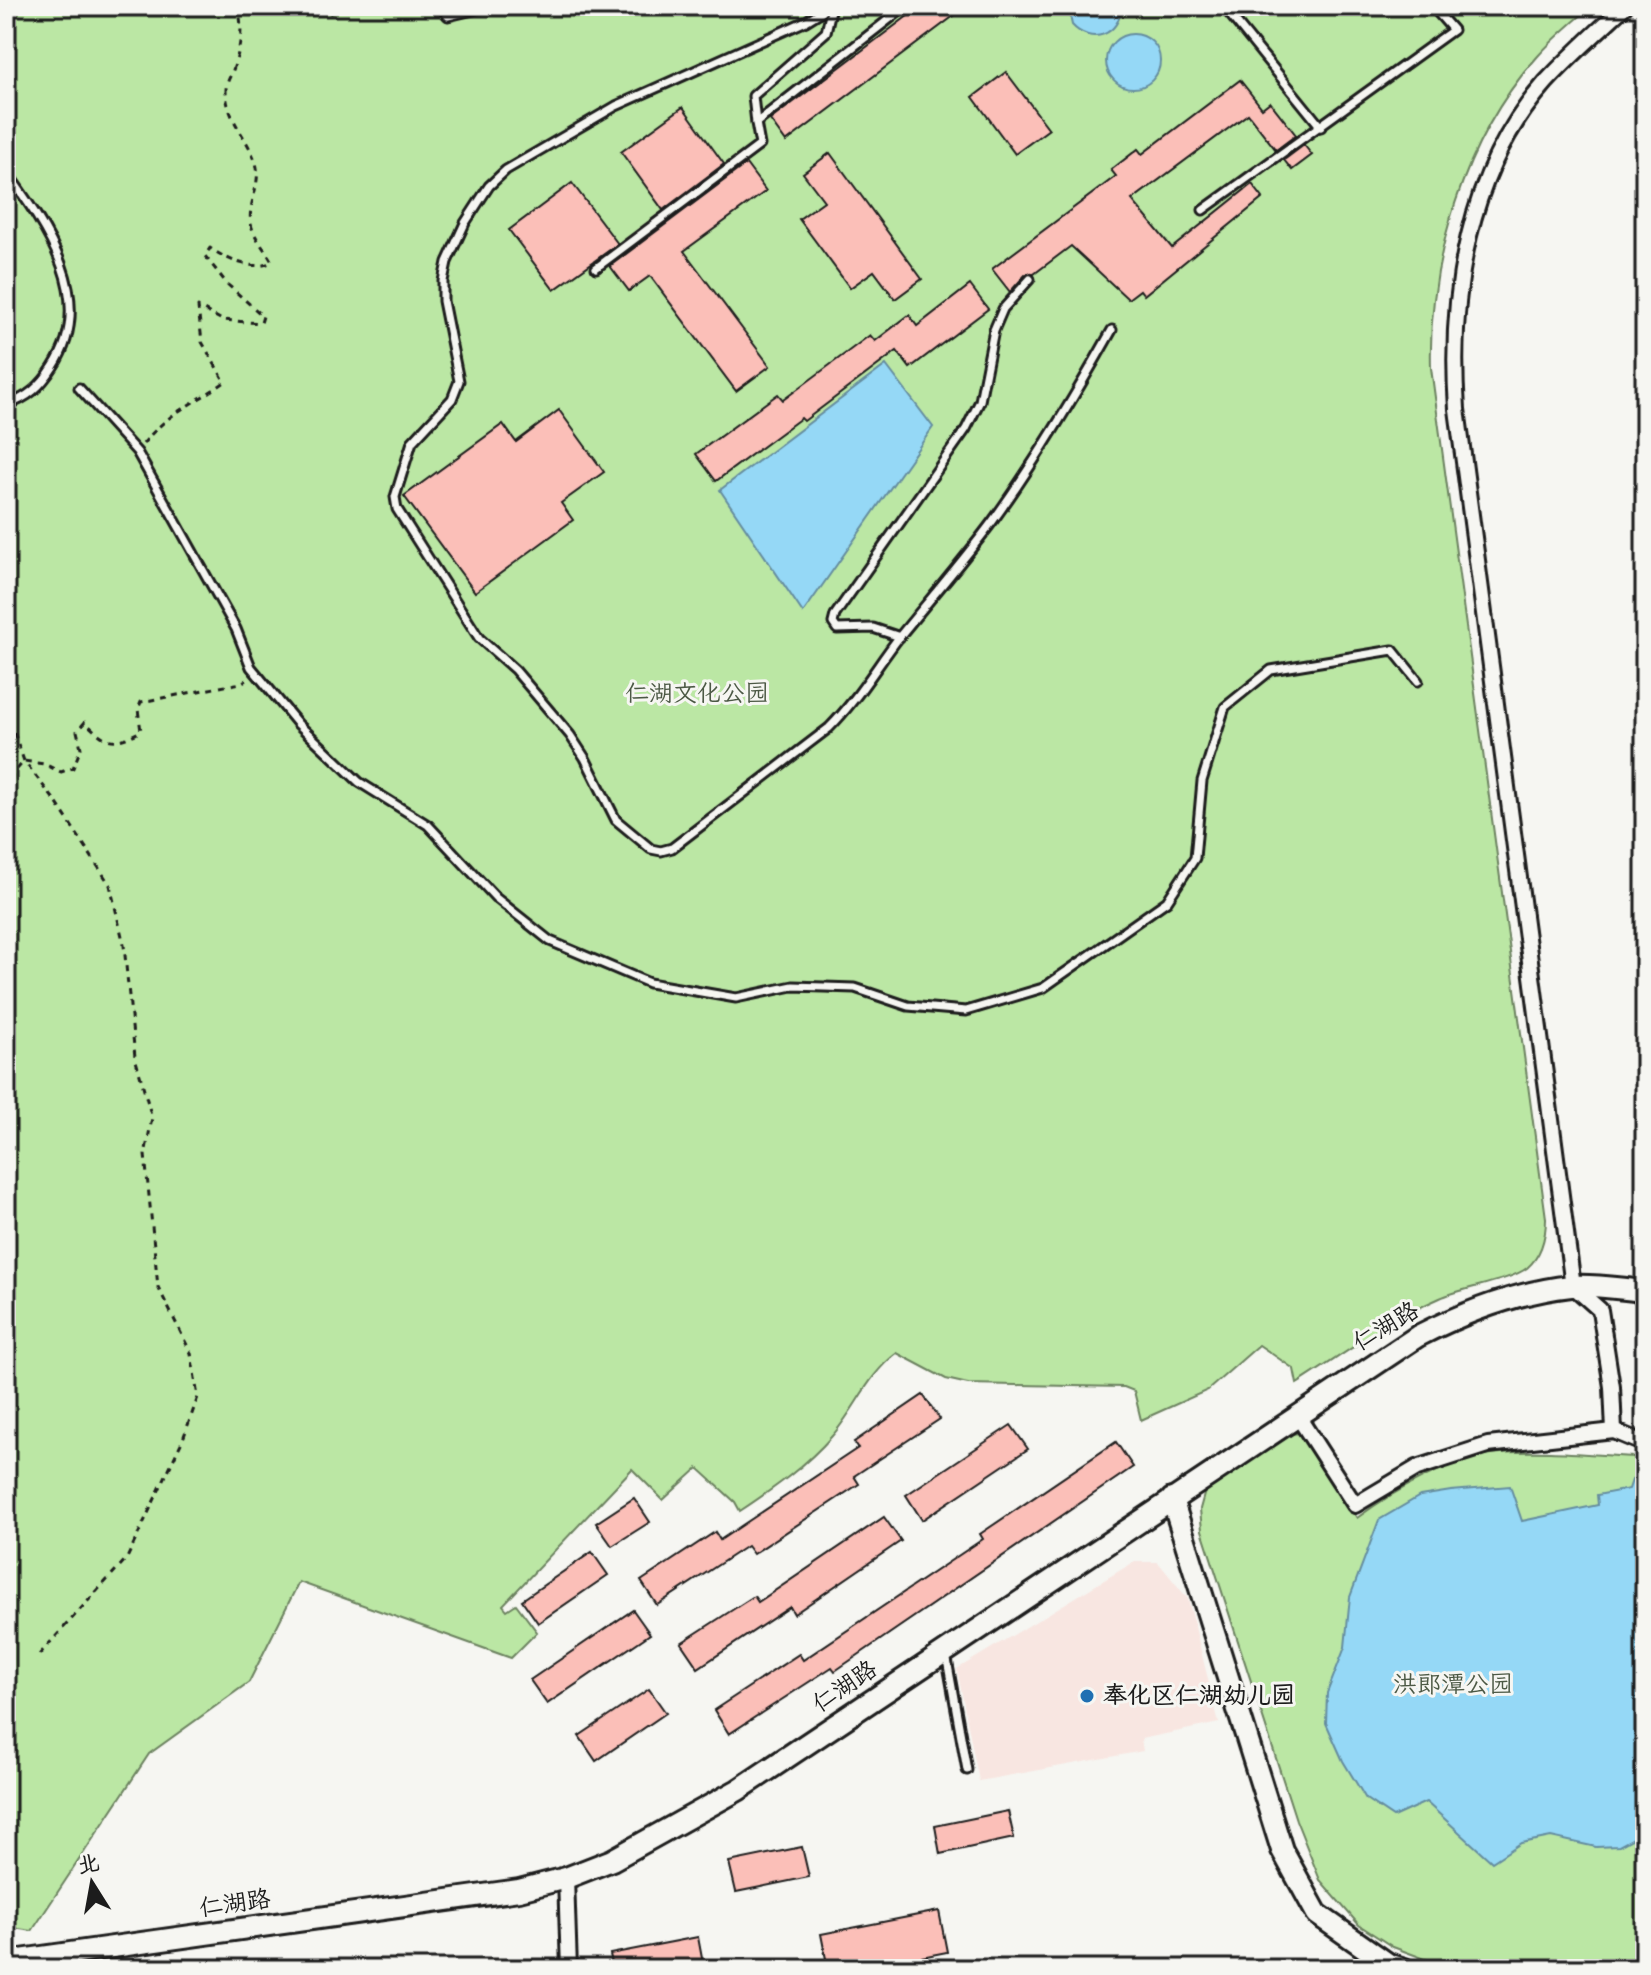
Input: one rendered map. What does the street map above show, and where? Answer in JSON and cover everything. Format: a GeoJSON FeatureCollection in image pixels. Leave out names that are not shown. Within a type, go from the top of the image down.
{"type":"FeatureCollection","features":[{"type":"Feature","properties":{"kind":"street"},"geometry":{"type":"LineString","coordinates":[[1614,1431],[1612,1387],[1600,1310],[1573,1286],[1457,409],[1454,360],[1455,312],[1462,263],[1474,216],[1491,170],[1514,125],[1545,84],[1625,6]]}},
{"type":"Feature","properties":{"kind":"street","name":"仁湖路"},"geometry":{"type":"LineString","coordinates":[[6,1962],[519,1890],[566,1878],[612,1860],[738,1790],[1398,1348],[1438,1326],[1504,1301],[1573,1286],[1645,1291]]}},
{"type":"Feature","properties":{"kind":"street"},"geometry":{"type":"LineString","coordinates":[[1297,1415],[1355,1505],[1417,1468],[1488,1445],[1614,1431],[1645,1444]]}},
{"type":"Feature","properties":{"kind":"street"},"geometry":{"type":"LineString","coordinates":[[1172,1499],[1282,1850],[1317,1914],[1388,1964],[1404,1969]]}},
{"type":"Feature","properties":{"kind":"street"},"geometry":{"type":"LineString","coordinates":[[566,1878],[569,1969]]}},
{"type":"Feature","properties":{"kind":"lane"},"geometry":{"type":"LineString","coordinates":[[440,6],[448,16],[490,6]]}},
{"type":"Feature","properties":{"kind":"lane"},"geometry":{"type":"LineString","coordinates":[[596,268],[760,145],[753,96],[826,32],[831,6]]}},
{"type":"Feature","properties":{"kind":"lane"},"geometry":{"type":"LineString","coordinates":[[831,6],[806,21],[616,106],[506,170],[489,186],[465,223],[447,262],[443,301],[459,381],[452,399],[412,442],[395,497],[397,509],[479,638],[515,670],[570,735],[616,820],[651,849],[661,851],[672,848],[829,728],[847,710],[900,637],[948,580],[1016,487],[1071,404],[1112,330]]}},
{"type":"Feature","properties":{"kind":"lane"},"geometry":{"type":"LineString","coordinates":[[756,123],[906,6]]}},
{"type":"Feature","properties":{"kind":"lane"},"geometry":{"type":"LineString","coordinates":[[1223,6],[1321,127]]}},
{"type":"Feature","properties":{"kind":"lane"},"geometry":{"type":"LineString","coordinates":[[1203,210],[1453,30],[1432,6]]}},
{"type":"Feature","properties":{"kind":"lane"},"geometry":{"type":"LineString","coordinates":[[6,171],[50,240],[66,277],[72,311],[65,345],[44,381],[29,395],[6,405]]}},
{"type":"Feature","properties":{"kind":"lane"},"geometry":{"type":"LineString","coordinates":[[900,637],[873,628],[837,629],[833,623],[835,615],[966,429],[980,401],[994,330],[1003,309],[1030,279]]}},
{"type":"Feature","properties":{"kind":"lane"},"geometry":{"type":"LineString","coordinates":[[79,388],[137,452],[236,629],[256,673],[298,724],[359,782],[428,825],[496,898],[550,941],[649,983],[736,998],[793,986],[855,988],[908,1006],[966,1011],[1043,988],[1167,901],[1195,858],[1202,781],[1225,707],[1271,670],[1393,650],[1418,681]]}},
{"type":"Feature","properties":{"kind":"lane"},"geometry":{"type":"LineString","coordinates":[[946,1651],[967,1770]]}},
{"type":"Feature","properties":{"kind":"path"},"geometry":{"type":"LineString","coordinates":[[137,452],[174,412],[225,382],[202,342],[198,307],[222,320],[261,323],[263,316],[228,285],[205,256],[210,248],[227,260],[266,265],[272,262],[251,226],[251,212],[257,193],[257,165],[230,118],[225,87],[234,66],[239,40],[240,14],[236,6]]}},
{"type":"Feature","properties":{"kind":"path"},"geometry":{"type":"LineString","coordinates":[[240,14],[288,9],[287,6]]}},
{"type":"Feature","properties":{"kind":"path"},"geometry":{"type":"LineString","coordinates":[[323,6],[326,14],[337,12],[338,6]]}},
{"type":"Feature","properties":{"kind":"path"},"geometry":{"type":"LineString","coordinates":[[24,761],[44,764],[61,772],[73,768],[81,748],[77,731],[85,722],[103,740],[122,741],[141,731],[138,709],[141,702],[241,683],[256,673]]}},
{"type":"Feature","properties":{"kind":"path"},"geometry":{"type":"LineString","coordinates":[[6,710],[24,761],[56,802],[110,885],[124,945],[135,1057],[152,1118],[145,1155],[158,1287],[191,1353],[198,1397],[183,1439],[127,1558],[37,1657]]}},
{"type":"Feature","properties":{"kind":"path"},"geometry":{"type":"LineString","coordinates":[[6,812],[12,809],[12,775],[24,761]]}},
{"type":"Feature","properties":{"kind":"shaded area","name":"奉化区仁湖幼儿园"},"geometry":{"type":"Polygon","coordinates":[[[1134,1562],[1158,1562],[1188,1599],[1219,1723],[1141,1739],[1143,1751],[979,1781],[957,1669],[1134,1562]]]}},
{"type":"Feature","properties":{"kind":"green space","name":"仁湖文化公园"},"geometry":{"type":"Polygon","coordinates":[[[6,6],[1592,6],[1557,36],[1512,88],[1471,162],[1444,243],[1432,327],[1431,368],[1546,1218],[1542,1245],[1532,1263],[1509,1277],[1449,1294],[1421,1307],[1384,1327],[1297,1384],[1294,1369],[1259,1345],[1208,1390],[1141,1420],[1134,1391],[1124,1387],[968,1384],[946,1379],[897,1353],[878,1371],[822,1447],[789,1476],[740,1511],[735,1502],[698,1468],[663,1500],[632,1469],[503,1605],[507,1610],[516,1604],[537,1632],[511,1658],[299,1582],[249,1682],[149,1754],[32,1931],[6,1927],[6,6]]]}},
{"type":"Feature","properties":{"kind":"green space","name":"洪郎潭公园"},"geometry":{"type":"Polygon","coordinates":[[[1301,1433],[1357,1518],[1425,1476],[1483,1456],[1552,1452],[1645,1460],[1645,1969],[1452,1969],[1393,1947],[1359,1925],[1320,1880],[1296,1820],[1202,1530],[1200,1509],[1205,1491],[1291,1434],[1301,1433]]]}},
{"type":"Feature","properties":{"kind":"water"},"geometry":{"type":"Polygon","coordinates":[[[1068,6],[1121,6],[1120,16],[1111,30],[1096,36],[1088,35],[1072,25],[1068,6]]]}},
{"type":"Feature","properties":{"kind":"water"},"geometry":{"type":"Polygon","coordinates":[[[1133,34],[1152,42],[1160,61],[1152,80],[1133,88],[1114,80],[1106,61],[1114,42],[1133,34]]]}},
{"type":"Feature","properties":{"kind":"water"},"geometry":{"type":"Polygon","coordinates":[[[886,365],[933,427],[803,613],[720,490],[886,365]]]}},
{"type":"Feature","properties":{"kind":"water"},"geometry":{"type":"Polygon","coordinates":[[[1632,1480],[1645,1484],[1643,1833],[1619,1846],[1596,1847],[1551,1837],[1521,1843],[1492,1862],[1426,1802],[1393,1817],[1366,1799],[1343,1761],[1326,1723],[1327,1693],[1345,1647],[1350,1597],[1379,1520],[1420,1496],[1510,1486],[1522,1521],[1598,1505],[1597,1495],[1629,1489],[1632,1480]]]}},
{"type":"Feature","properties":{"kind":"building"},"geometry":{"type":"Polygon","coordinates":[[[921,6],[967,6],[786,142],[770,120],[921,6]]]}},
{"type":"Feature","properties":{"kind":"building"},"geometry":{"type":"Polygon","coordinates":[[[1006,72],[1049,129],[1015,154],[973,97],[1006,72]]]}},
{"type":"Feature","properties":{"kind":"building"},"geometry":{"type":"Polygon","coordinates":[[[1240,80],[1262,108],[1270,102],[1296,135],[1276,150],[1248,114],[1132,200],[1172,248],[1252,184],[1263,198],[1144,295],[1140,290],[1128,299],[1071,246],[1034,274],[1026,274],[1010,292],[992,269],[1116,176],[1111,170],[1138,149],[1142,154],[1240,80]]]}},
{"type":"Feature","properties":{"kind":"building"},"geometry":{"type":"Polygon","coordinates":[[[683,107],[724,164],[663,210],[621,152],[683,107]]]}},
{"type":"Feature","properties":{"kind":"building"},"geometry":{"type":"Polygon","coordinates":[[[1304,145],[1312,155],[1292,170],[1284,160],[1304,145]]]}},
{"type":"Feature","properties":{"kind":"building"},"geometry":{"type":"Polygon","coordinates":[[[830,153],[922,279],[895,299],[874,271],[850,288],[799,219],[824,201],[803,173],[830,153]]]}},
{"type":"Feature","properties":{"kind":"building"},"geometry":{"type":"Polygon","coordinates":[[[746,164],[766,191],[684,251],[770,366],[736,391],[650,276],[629,291],[610,266],[746,164]]]}},
{"type":"Feature","properties":{"kind":"building"},"geometry":{"type":"Polygon","coordinates":[[[572,183],[618,244],[554,290],[509,230],[572,183]]]}},
{"type":"Feature","properties":{"kind":"building"},"geometry":{"type":"Polygon","coordinates":[[[970,285],[988,309],[910,368],[897,351],[804,421],[801,418],[716,481],[696,454],[778,394],[783,400],[870,335],[875,341],[909,315],[917,326],[970,285]]]}},
{"type":"Feature","properties":{"kind":"building"},"geometry":{"type":"Polygon","coordinates":[[[559,410],[604,472],[561,503],[573,520],[475,592],[404,496],[503,424],[516,442],[559,410]]]}},
{"type":"Feature","properties":{"kind":"building"},"geometry":{"type":"Polygon","coordinates":[[[923,1395],[940,1419],[854,1476],[859,1484],[753,1554],[747,1546],[657,1605],[641,1581],[715,1532],[720,1540],[858,1448],[854,1442],[923,1395]]]}},
{"type":"Feature","properties":{"kind":"building"},"geometry":{"type":"Polygon","coordinates":[[[1011,1425],[1028,1449],[922,1520],[906,1495],[1011,1425]]]}},
{"type":"Feature","properties":{"kind":"building"},"geometry":{"type":"Polygon","coordinates":[[[1116,1442],[1133,1467],[835,1671],[832,1667],[729,1734],[714,1710],[799,1654],[803,1660],[983,1539],[980,1534],[1116,1442]]]}},
{"type":"Feature","properties":{"kind":"building"},"geometry":{"type":"Polygon","coordinates":[[[634,1498],[650,1522],[612,1546],[596,1523],[634,1498]]]}},
{"type":"Feature","properties":{"kind":"building"},"geometry":{"type":"Polygon","coordinates":[[[884,1517],[901,1541],[794,1614],[790,1607],[698,1668],[681,1643],[754,1596],[758,1602],[884,1517]]]}},
{"type":"Feature","properties":{"kind":"building"},"geometry":{"type":"Polygon","coordinates":[[[592,1552],[608,1575],[538,1623],[522,1600],[592,1552]]]}},
{"type":"Feature","properties":{"kind":"building"},"geometry":{"type":"Polygon","coordinates":[[[633,1610],[650,1634],[547,1704],[530,1680],[633,1610]]]}},
{"type":"Feature","properties":{"kind":"building"},"geometry":{"type":"Polygon","coordinates":[[[649,1689],[666,1713],[596,1761],[579,1736],[649,1689]]]}},
{"type":"Feature","properties":{"kind":"building"},"geometry":{"type":"Polygon","coordinates":[[[1008,1811],[1014,1838],[940,1854],[935,1826],[1008,1811]]]}},
{"type":"Feature","properties":{"kind":"building"},"geometry":{"type":"Polygon","coordinates":[[[802,1847],[809,1877],[736,1892],[729,1862],[802,1847]]]}},
{"type":"Feature","properties":{"kind":"building"},"geometry":{"type":"Polygon","coordinates":[[[939,1911],[947,1952],[860,1969],[828,1969],[821,1934],[939,1911]]]}},
{"type":"Feature","properties":{"kind":"building"},"geometry":{"type":"Polygon","coordinates":[[[698,1937],[704,1969],[613,1969],[610,1954],[698,1937]]]}},
{"type":"Feature","properties":{"kind":"place","name":"奉化区仁湖幼儿园"},"geometry":{"type":"Point","coordinates":[1087,1696]}}]}
